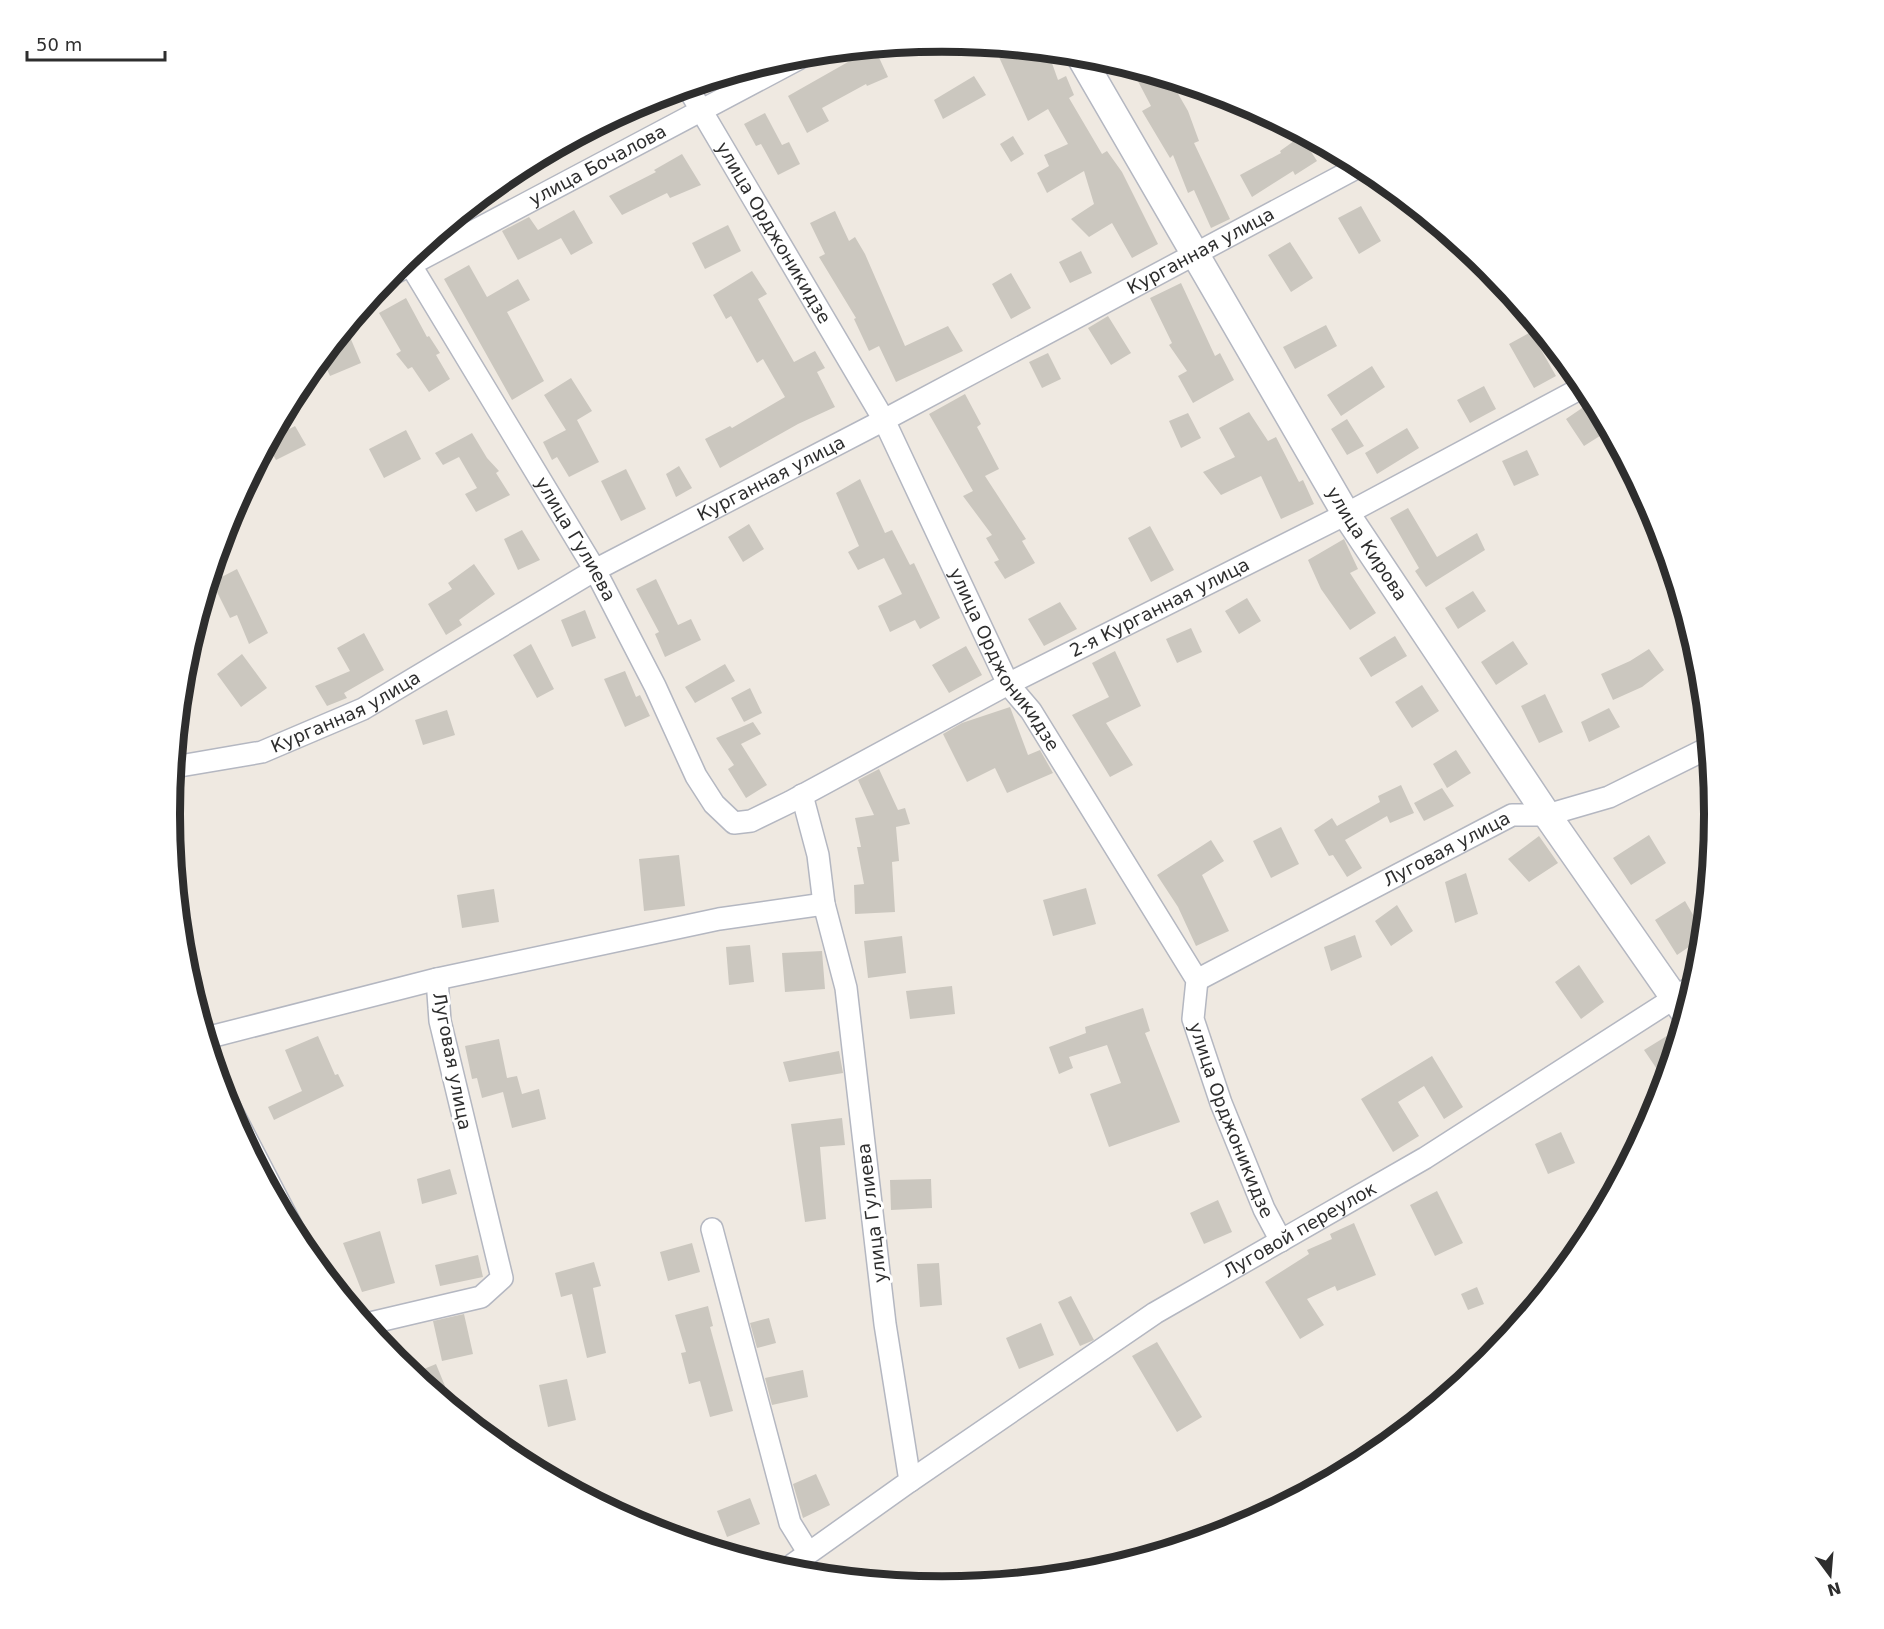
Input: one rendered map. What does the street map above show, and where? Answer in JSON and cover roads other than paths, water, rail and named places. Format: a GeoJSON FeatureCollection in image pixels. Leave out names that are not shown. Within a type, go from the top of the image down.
{"type":"FeatureCollection","features":[{"type":"Feature","properties":{"kind":"street","name":"улица Кирова"},"geometry":{"type":"LineString","coordinates":[[1086,66],[1346,514],[1547,816],[1682,996]]}},
{"type":"Feature","properties":{"kind":"street","name":"улица Бочалова"},"geometry":{"type":"LineString","coordinates":[[433,248],[773,72]]}},
{"type":"Feature","properties":{"kind":"street","name":"улица Орджоникидзе"},"geometry":{"type":"LineString","coordinates":[[692,95],[884,420],[1008,684],[1031,711],[1197,981],[1193,1019],[1221,1103],[1264,1209],[1281,1241]]}},
{"type":"Feature","properties":{"kind":"street","name":"Курганная улица"},"geometry":{"type":"LineString","coordinates":[[182,766],[262,752],[363,709],[595,570],[884,420],[1350,172]]}},
{"type":"Feature","properties":{"kind":"street","name":"улица Гулиева"},"geometry":{"type":"LineString","coordinates":[[413,267],[595,570],[654,686],[696,776],[714,804],[734,823]]}},
{"type":"Feature","properties":{"kind":"street","name":"2-я Курганная улица"},"geometry":{"type":"LineString","coordinates":[[734,823],[751,821],[802,795],[1008,684],[1346,514],[1576,392]]}},
{"type":"Feature","properties":{"kind":"street","name":"Луговая улица"},"geometry":{"type":"LineString","coordinates":[[1197,981],[1512,815],[1547,816],[1609,797],[1701,752]]}},
{"type":"Feature","properties":{"kind":"street","name":"улица Гулиева"},"geometry":{"type":"LineString","coordinates":[[802,795],[818,855],[824,904],[846,988],[885,1324],[910,1481]]}},
{"type":"Feature","properties":{"kind":"street","name":"Луговая улица"},"geometry":{"type":"LineString","coordinates":[[374,1322],[481,1297],[502,1278],[440,1021],[437,979],[719,919],[824,904]]}},
{"type":"Feature","properties":{"kind":"street"},"geometry":{"type":"LineString","coordinates":[[213,1036],[437,979]]}},
{"type":"Feature","properties":{"kind":"street","name":"Луговой переулок"},"geometry":{"type":"LineString","coordinates":[[910,1481],[1155,1313],[1425,1158],[1680,1001]]}},
{"type":"Feature","properties":{"kind":"street"},"geometry":{"type":"LineString","coordinates":[[712,1229],[790,1523],[808,1552]]}},
{"type":"Feature","properties":{"kind":"street"},"geometry":{"type":"LineString","coordinates":[[795,1562],[910,1481]]}}]}
